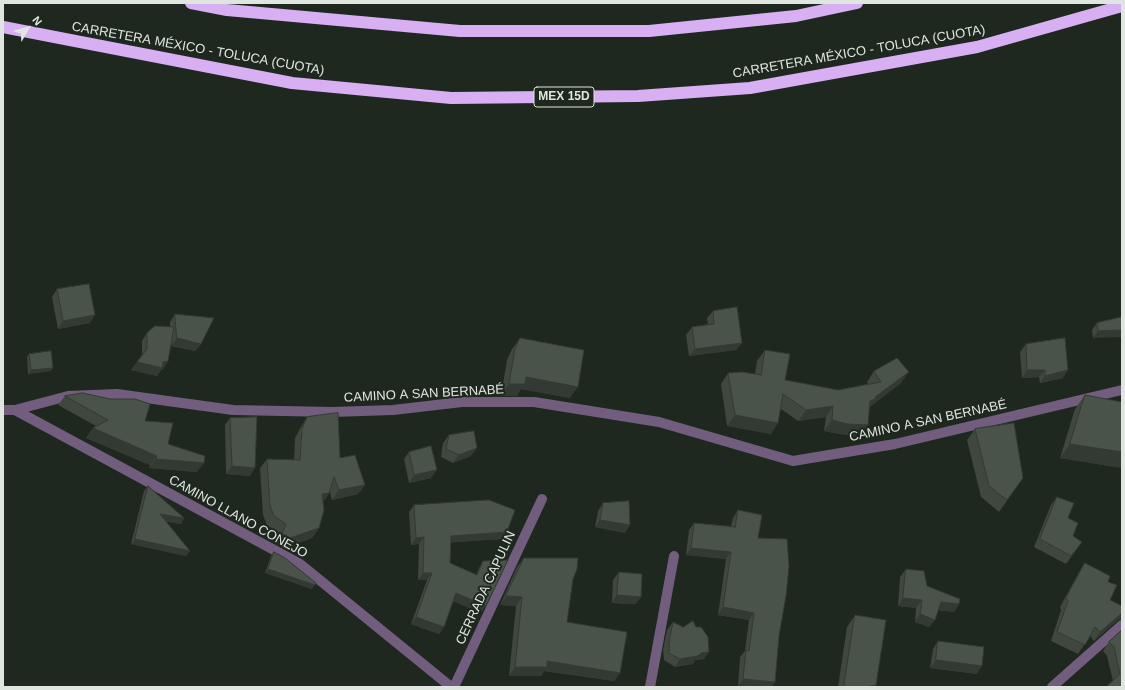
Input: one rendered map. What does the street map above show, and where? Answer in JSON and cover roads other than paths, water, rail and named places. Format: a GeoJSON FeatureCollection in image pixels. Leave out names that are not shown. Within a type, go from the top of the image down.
{"type":"FeatureCollection","features":[{"type":"Feature","properties":{"kind":"highway"},"geometry":{"type":"LineString","coordinates":[[190,3],[227,10],[460,30],[649,31],[796,16],[857,3]]}},
{"type":"Feature","properties":{"kind":"highway","name":"CARRETERA MÉXICO - TOLUCA (CUOTA)"},"geometry":{"type":"LineString","coordinates":[[3,27],[292,83],[451,98],[638,96],[750,88],[978,47],[1122,7]]}},
{"type":"Feature","properties":{"kind":"street","name":"CAMINO A SAN BERNABÉ"},"geometry":{"type":"LineString","coordinates":[[3,410],[15,410],[68,396],[117,394],[233,410],[332,412],[393,410],[462,402],[534,402],[659,422],[793,461],[895,444],[1122,390]]}},
{"type":"Feature","properties":{"kind":"street","name":"CAMINO LLANO CONEJO"},"geometry":{"type":"LineString","coordinates":[[15,410],[300,564],[451,687]]}},
{"type":"Feature","properties":{"kind":"street","name":"CERRADA CAPULIN"},"geometry":{"type":"LineString","coordinates":[[454,687],[542,499]]}},
{"type":"Feature","properties":{"kind":"street"},"geometry":{"type":"LineString","coordinates":[[650,687],[674,556]]}},
{"type":"Feature","properties":{"kind":"street"},"geometry":{"type":"LineString","coordinates":[[1052,687],[1122,625]]}}]}
